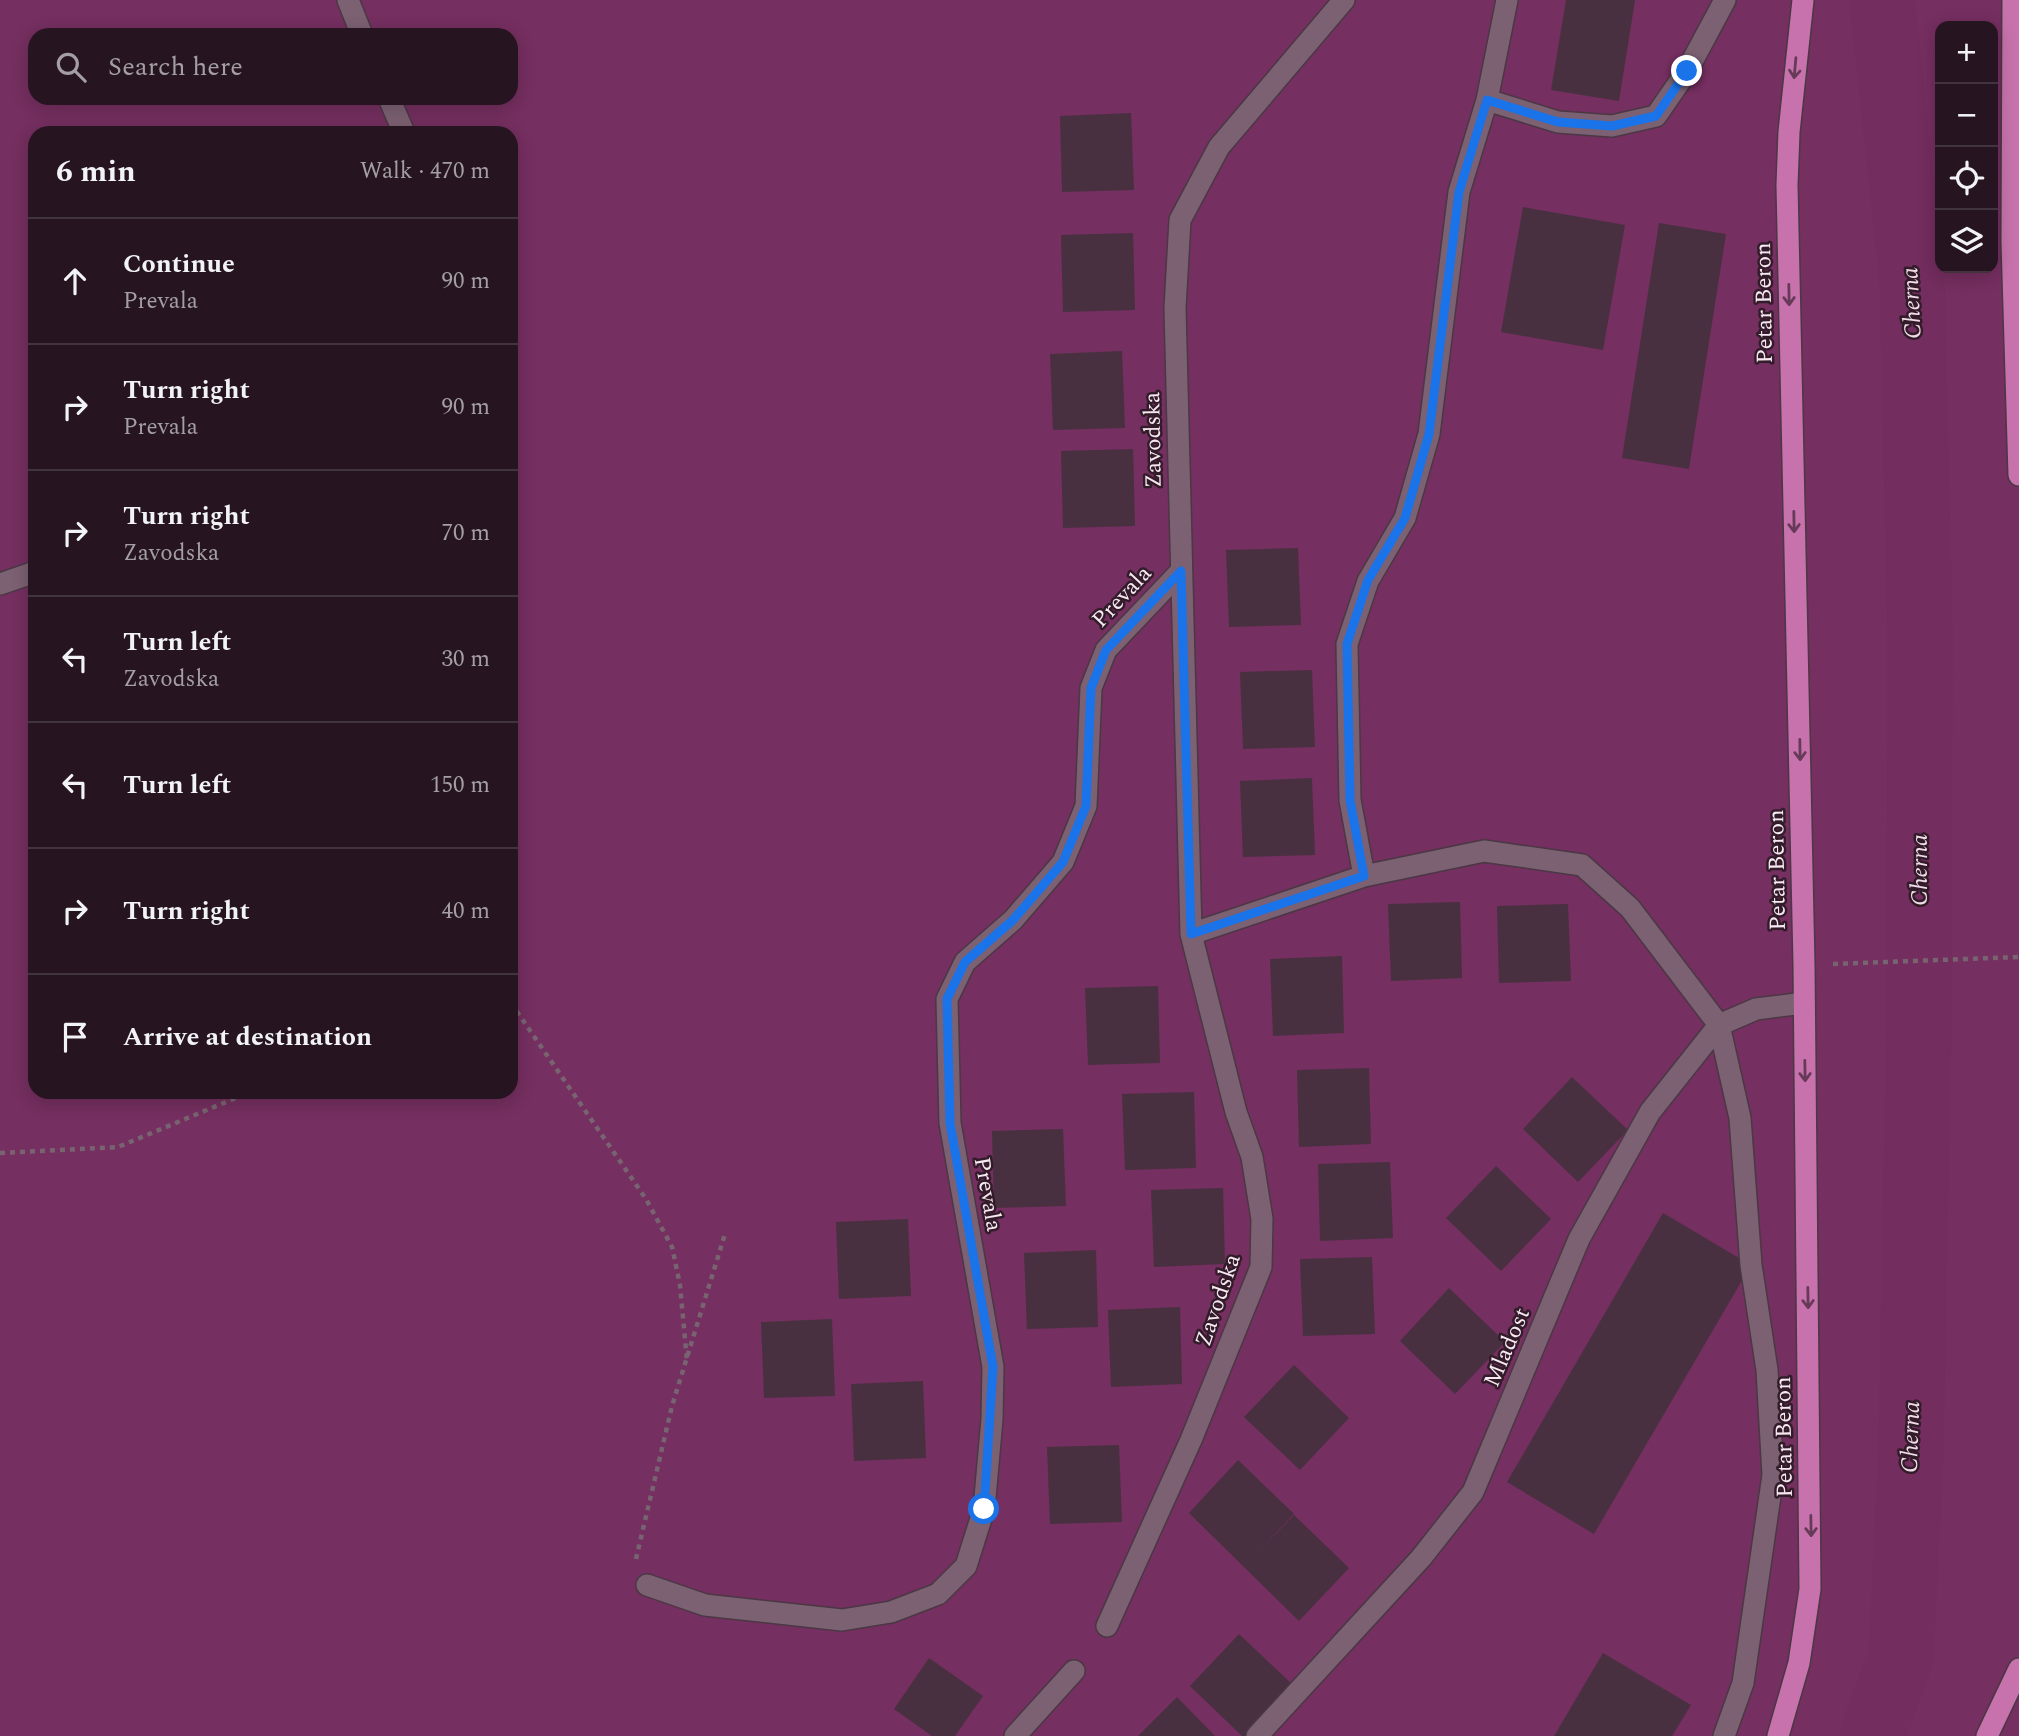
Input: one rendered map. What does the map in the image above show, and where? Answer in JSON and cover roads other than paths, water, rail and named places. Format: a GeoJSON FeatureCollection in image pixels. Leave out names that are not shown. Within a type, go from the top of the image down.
{"type":"FeatureCollection","features":[{"type":"Feature","properties":{"kind":"main road","name":"Petar Beron"},"geometry":{"type":"LineString","coordinates":[[1778,1736],[1799,1663],[1811,1589],[1804,1003],[1787,185],[1795,68],[1803,0]]}},
{"type":"Feature","properties":{"kind":"main road"},"geometry":{"type":"LineString","coordinates":[[2012,0],[2019,475]]}},
{"type":"Feature","properties":{"kind":"main road"},"geometry":{"type":"LineString","coordinates":[[1987,1736],[2019,1669]]}},
{"type":"Feature","properties":{"kind":"street"},"geometry":{"type":"LineString","coordinates":[[348,0],[359,28]]}},
{"type":"Feature","properties":{"kind":"street","name":"Zavodska"},"geometry":{"type":"LineString","coordinates":[[1107,1626],[1191,1440],[1261,1267],[1262,1219],[1252,1157],[1236,1112],[1191,934],[1175,308],[1180,220],[1219,147],[1344,0]]}},
{"type":"Feature","properties":{"kind":"street"},"geometry":{"type":"LineString","coordinates":[[1364,876],[1350,800],[1347,644],[1368,580],[1405,518],[1429,434],[1459,192],[1487,100],[1507,0]]}},
{"type":"Feature","properties":{"kind":"street"},"geometry":{"type":"LineString","coordinates":[[1487,100],[1558,122],[1612,126],[1656,116],[1687,71],[1720,14],[1725,0]]}},
{"type":"Feature","properties":{"kind":"street"},"geometry":{"type":"LineString","coordinates":[[392,105],[401,126]]}},
{"type":"Feature","properties":{"kind":"street","name":"Prevala"},"geometry":{"type":"LineString","coordinates":[[647,1585],[705,1605],[842,1620],[891,1612],[938,1594],[966,1566],[984,1509],[993,1367],[950,1123],[947,999],[965,962],[1013,920],[1063,862],[1086,806],[1091,688],[1106,650],[1181,571]]}},
{"type":"Feature","properties":{"kind":"street"},"geometry":{"type":"LineString","coordinates":[[0,584],[28,574]]}},
{"type":"Feature","properties":{"kind":"street"},"geometry":{"type":"LineString","coordinates":[[1191,934],[1364,876],[1484,851],[1582,865],[1630,908],[1718,1025],[1740,1118],[1751,1265],[1767,1370],[1773,1475],[1743,1683],[1724,1736]]}},
{"type":"Feature","properties":{"kind":"street","name":"Mladost"},"geometry":{"type":"LineString","coordinates":[[1257,1736],[1421,1558],[1473,1492],[1579,1239],[1650,1112],[1718,1025],[1756,1009],[1804,1003]]}},
{"type":"Feature","properties":{"kind":"street"},"geometry":{"type":"LineString","coordinates":[[1015,1736],[1074,1671]]}},
{"type":"Feature","properties":{"kind":"waterway","name":"Cherna"},"geometry":{"type":"LineString","coordinates":[[1872,1736],[1901,1657],[1911,1450],[1919,1018],[1920,632],[1912,279],[1882,0]]}}]}
